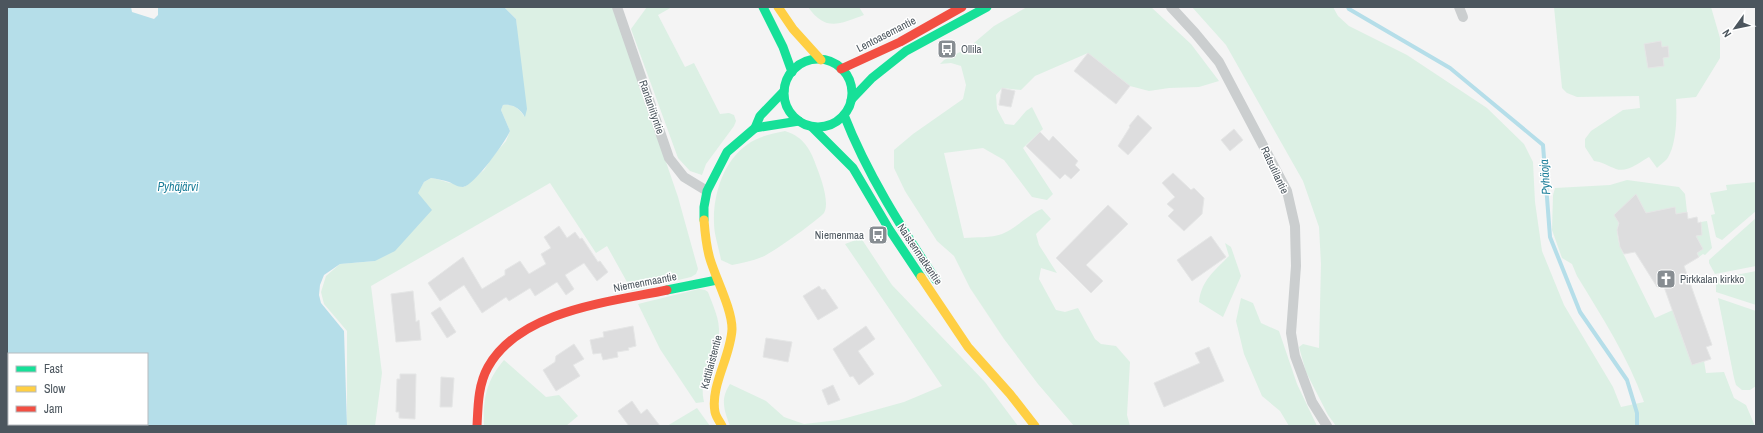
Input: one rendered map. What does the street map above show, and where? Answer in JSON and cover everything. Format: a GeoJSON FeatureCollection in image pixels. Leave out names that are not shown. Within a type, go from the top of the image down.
{"type":"FeatureCollection","features":[{"type":"Feature","properties":{"kind":"main road"},"geometry":{"type":"LineString","coordinates":[[763,7],[783,47],[792,72]]}},
{"type":"Feature","properties":{"kind":"main road"},"geometry":{"type":"LineString","coordinates":[[778,7],[794,29],[822,60]]}},
{"type":"Feature","properties":{"kind":"main road","name":"Lentoasemantie"},"geometry":{"type":"LineString","coordinates":[[841,69],[900,42],[962,7]]}},
{"type":"Feature","properties":{"kind":"main road"},"geometry":{"type":"LineString","coordinates":[[851,100],[850,83],[841,69],[832,63],[822,60],[805,62],[792,72],[786,82],[784,91],[788,109],[799,121],[812,127],[831,125],[844,115],[851,100],[872,78],[906,51],[987,7]]}},
{"type":"Feature","properties":{"kind":"main road"},"geometry":{"type":"LineString","coordinates":[[717,280],[705,238],[704,207],[707,191],[727,152],[755,128],[760,116],[784,91]]}},
{"type":"Feature","properties":{"kind":"main road","name":"Naistenmatkantie"},"geometry":{"type":"LineString","coordinates":[[844,115],[855,143],[875,183],[942,288]]}},
{"type":"Feature","properties":{"kind":"main road"},"geometry":{"type":"LineString","coordinates":[[755,128],[799,121]]}},
{"type":"Feature","properties":{"kind":"main road","name":"Naistenmatkantie"},"geometry":{"type":"LineString","coordinates":[[812,127],[853,168],[889,229],[968,347],[1010,394],[1035,426]]}},
{"type":"Feature","properties":{"kind":"main road","name":"Niemenmaantie"},"geometry":{"type":"LineString","coordinates":[[477,426],[479,388],[487,369],[499,352],[530,327],[547,318],[588,305],[717,280]]}},
{"type":"Feature","properties":{"kind":"main road","name":"Kattilaistentie"},"geometry":{"type":"LineString","coordinates":[[717,280],[726,303],[732,326],[731,341],[715,394],[715,413],[722,426]]}},
{"type":"Feature","properties":{"kind":"main road","name":"Naistenmatkantie"},"geometry":{"type":"LineString","coordinates":[[984,351],[1010,394]]}},
{"type":"Feature","properties":{"kind":"street","name":"Rantaniityntie"},"geometry":{"type":"LineString","coordinates":[[617,7],[669,158],[684,177],[707,191]]}},
{"type":"Feature","properties":{"kind":"street","name":"Ratsutilantie"},"geometry":{"type":"LineString","coordinates":[[1171,7],[1220,62],[1287,191],[1295,226],[1296,266],[1291,333],[1295,356],[1312,402],[1327,426]]}},
{"type":"Feature","properties":{"kind":"green space"},"geometry":{"type":"Polygon","coordinates":[[[504,7],[613,7],[678,197],[698,269],[696,274],[691,277],[632,291],[607,246],[596,253],[550,183],[371,286],[382,373],[375,426],[347,426],[347,331],[324,304],[321,292],[326,276],[340,264],[375,261],[424,182],[431,178],[464,187],[484,170],[493,156],[506,141],[510,131],[501,110],[503,105],[515,107],[524,116],[516,19],[504,7]]]}},
{"type":"Feature","properties":{"kind":"green space"},"geometry":{"type":"Polygon","coordinates":[[[647,7],[672,7],[658,15],[685,67],[694,63],[720,114],[729,113],[734,115],[736,121],[734,126],[706,164],[702,175],[690,171],[678,158],[631,29],[647,7]]]}},
{"type":"Feature","properties":{"kind":"green space"},"geometry":{"type":"Polygon","coordinates":[[[808,7],[859,7],[864,15],[833,24],[821,20],[808,7]]]}},
{"type":"Feature","properties":{"kind":"green space"},"geometry":{"type":"Polygon","coordinates":[[[1027,7],[1151,7],[1191,44],[1219,81],[1199,87],[1169,88],[1149,91],[1130,86],[1088,53],[1035,76],[1021,90],[1002,88],[996,95],[997,109],[1005,124],[1014,125],[1026,111],[1032,107],[1043,129],[1023,148],[1053,194],[1047,200],[1032,197],[1004,160],[983,148],[944,153],[964,238],[988,237],[1002,234],[1042,209],[1051,219],[1036,234],[1039,245],[1057,273],[1041,268],[1039,279],[1056,310],[1065,312],[1078,308],[1095,339],[1101,344],[1116,346],[1130,362],[1127,415],[1130,426],[1074,426],[1038,384],[1004,339],[970,288],[954,256],[937,241],[905,191],[894,168],[894,150],[913,134],[963,99],[966,85],[961,66],[951,63],[940,64],[944,60],[968,48],[994,26],[1027,7]]]}},
{"type":"Feature","properties":{"kind":"green space"},"geometry":{"type":"Polygon","coordinates":[[[1192,7],[1333,7],[1338,16],[1349,26],[1407,55],[1487,108],[1524,144],[1533,162],[1535,202],[1542,251],[1564,305],[1613,387],[1621,407],[1644,402],[1638,385],[1622,353],[1577,276],[1572,264],[1562,258],[1552,230],[1553,195],[1555,188],[1610,185],[1627,180],[1679,187],[1685,194],[1687,212],[1676,214],[1675,208],[1646,213],[1636,194],[1622,208],[1617,230],[1620,247],[1655,318],[1673,310],[1692,365],[1704,361],[1706,373],[1724,372],[1734,398],[1746,405],[1755,426],[1336,426],[1328,415],[1306,372],[1299,347],[1303,344],[1319,348],[1321,264],[1319,227],[1303,181],[1226,45],[1192,7]]]}},
{"type":"Feature","properties":{"kind":"green space"},"geometry":{"type":"Polygon","coordinates":[[[1554,7],[1711,7],[1720,38],[1720,58],[1696,97],[1676,99],[1675,138],[1673,146],[1667,159],[1657,168],[1649,157],[1625,170],[1616,169],[1594,161],[1585,147],[1585,139],[1591,131],[1623,110],[1640,108],[1639,96],[1577,97],[1567,93],[1562,88],[1554,7]]]}},
{"type":"Feature","properties":{"kind":"green space"},"geometry":{"type":"Polygon","coordinates":[[[785,131],[802,141],[812,155],[821,178],[826,209],[824,213],[813,222],[767,255],[754,260],[732,265],[721,260],[714,228],[715,201],[721,179],[726,169],[739,151],[752,141],[770,134],[785,131]]]}},
{"type":"Feature","properties":{"kind":"green space"},"geometry":{"type":"Polygon","coordinates":[[[1756,182],[1756,211],[1722,240],[1716,237],[1711,215],[1715,214],[1710,193],[1727,190],[1726,185],[1756,182]]]}},
{"type":"Feature","properties":{"kind":"green space"},"geometry":{"type":"Polygon","coordinates":[[[1756,218],[1756,266],[1715,274],[1709,260],[1756,218]]]}},
{"type":"Feature","properties":{"kind":"green space"},"geometry":{"type":"Polygon","coordinates":[[[1707,221],[1712,248],[1705,255],[1703,254],[1699,257],[1697,253],[1703,249],[1696,236],[1702,235],[1701,222],[1707,221]]]}},
{"type":"Feature","properties":{"kind":"green space"},"geometry":{"type":"Polygon","coordinates":[[[861,238],[892,285],[985,382],[1018,426],[730,426],[726,415],[724,400],[730,384],[766,401],[784,417],[804,424],[839,420],[904,402],[942,386],[845,244],[861,238]]]}},
{"type":"Feature","properties":{"kind":"green space"},"geometry":{"type":"Polygon","coordinates":[[[1225,243],[1231,247],[1241,276],[1223,317],[1199,302],[1200,295],[1206,282],[1214,271],[1229,256],[1225,243]]]}},
{"type":"Feature","properties":{"kind":"green space"},"geometry":{"type":"Polygon","coordinates":[[[1756,271],[1756,305],[1716,292],[1716,279],[1756,271]]]}},
{"type":"Feature","properties":{"kind":"green space"},"geometry":{"type":"Polygon","coordinates":[[[699,289],[708,292],[717,318],[719,337],[704,378],[704,402],[696,403],[660,349],[638,304],[699,289]]]}},
{"type":"Feature","properties":{"kind":"green space"},"geometry":{"type":"Polygon","coordinates":[[[1241,298],[1253,303],[1261,323],[1279,331],[1297,384],[1317,426],[1289,426],[1280,411],[1262,396],[1244,354],[1236,321],[1241,298]]]}},
{"type":"Feature","properties":{"kind":"green space"},"geometry":{"type":"Polygon","coordinates":[[[1718,298],[1756,311],[1756,386],[1750,390],[1742,390],[1736,385],[1718,298]]]}},
{"type":"Feature","properties":{"kind":"green space"},"geometry":{"type":"Polygon","coordinates":[[[504,360],[546,397],[559,395],[578,416],[566,426],[484,426],[484,407],[489,383],[504,360]]]}},
{"type":"Feature","properties":{"kind":"green space"},"geometry":{"type":"Polygon","coordinates":[[[697,408],[710,426],[667,426],[697,408]]]}},
{"type":"Feature","properties":{"kind":"water","name":"Pyhäjärvi"},"geometry":{"type":"Polygon","coordinates":[[[7,7],[131,7],[132,12],[154,19],[158,15],[158,7],[504,7],[516,19],[527,109],[525,117],[516,107],[503,105],[501,110],[510,131],[503,144],[482,171],[468,185],[461,187],[447,181],[431,178],[424,182],[418,193],[432,210],[395,251],[375,261],[340,264],[324,275],[320,285],[319,295],[321,303],[344,331],[347,426],[7,426],[7,7]]]}},
{"type":"Feature","properties":{"kind":"building"},"geometry":{"type":"Polygon","coordinates":[[[1661,41],[1662,47],[1668,46],[1669,57],[1663,58],[1664,66],[1648,68],[1644,44],[1661,41]]]}},
{"type":"Feature","properties":{"kind":"building"},"geometry":{"type":"Polygon","coordinates":[[[1088,53],[1130,86],[1116,104],[1074,71],[1088,53]]]}},
{"type":"Feature","properties":{"kind":"building"},"geometry":{"type":"Polygon","coordinates":[[[1002,88],[1015,91],[1011,107],[999,105],[1002,88]]]}},
{"type":"Feature","properties":{"kind":"building"},"geometry":{"type":"Polygon","coordinates":[[[1138,115],[1152,128],[1128,155],[1118,146],[1130,127],[1129,126],[1138,115]]]}},
{"type":"Feature","properties":{"kind":"building"},"geometry":{"type":"Polygon","coordinates":[[[1234,129],[1243,140],[1230,151],[1221,140],[1234,129]]]}},
{"type":"Feature","properties":{"kind":"building"},"geometry":{"type":"Polygon","coordinates":[[[1040,132],[1049,141],[1053,136],[1078,161],[1075,165],[1080,170],[1071,179],[1065,174],[1060,179],[1026,146],[1040,132]]]}},
{"type":"Feature","properties":{"kind":"building"},"geometry":{"type":"Polygon","coordinates":[[[1173,173],[1191,190],[1194,188],[1204,198],[1202,214],[1184,231],[1168,216],[1174,210],[1167,204],[1175,197],[1162,183],[1173,173]]]}},
{"type":"Feature","properties":{"kind":"building","name":"Pirkkalan kirkko"},"geometry":{"type":"Polygon","coordinates":[[[1636,194],[1646,213],[1675,207],[1676,214],[1687,212],[1688,219],[1697,217],[1698,223],[1701,222],[1702,235],[1696,236],[1703,249],[1697,253],[1699,257],[1684,266],[1712,345],[1706,347],[1711,359],[1692,365],[1663,284],[1657,287],[1635,252],[1624,254],[1620,247],[1617,230],[1619,223],[1614,215],[1636,194]]]}},
{"type":"Feature","properties":{"kind":"building"},"geometry":{"type":"Polygon","coordinates":[[[1108,205],[1128,224],[1086,265],[1103,281],[1091,293],[1056,258],[1108,205]]]}},
{"type":"Feature","properties":{"kind":"building"},"geometry":{"type":"Polygon","coordinates":[[[559,226],[567,238],[575,232],[580,239],[582,238],[598,262],[600,261],[608,272],[597,281],[584,263],[565,275],[574,289],[566,295],[557,282],[535,296],[530,288],[509,301],[506,297],[482,313],[464,285],[440,301],[428,283],[463,257],[482,289],[505,275],[505,270],[520,261],[529,274],[546,264],[541,254],[551,248],[544,237],[559,226]]]}},
{"type":"Feature","properties":{"kind":"building"},"geometry":{"type":"Polygon","coordinates":[[[1211,236],[1226,257],[1192,281],[1177,260],[1211,236]]]}},
{"type":"Feature","properties":{"kind":"building"},"geometry":{"type":"Polygon","coordinates":[[[819,286],[822,290],[825,289],[838,308],[818,320],[803,296],[819,286]]]}},
{"type":"Feature","properties":{"kind":"building"},"geometry":{"type":"Polygon","coordinates":[[[413,291],[416,322],[419,320],[421,340],[396,342],[391,294],[413,291]]]}},
{"type":"Feature","properties":{"kind":"building"},"geometry":{"type":"Polygon","coordinates":[[[440,307],[456,332],[447,338],[431,313],[440,307]]]}},
{"type":"Feature","properties":{"kind":"building"},"geometry":{"type":"Polygon","coordinates":[[[633,326],[636,346],[628,348],[629,350],[617,352],[618,357],[603,360],[601,353],[593,354],[590,340],[604,337],[603,332],[633,326]]]}},
{"type":"Feature","properties":{"kind":"building"},"geometry":{"type":"Polygon","coordinates":[[[866,326],[875,339],[858,351],[874,374],[859,385],[853,376],[850,377],[833,349],[866,326]]]}},
{"type":"Feature","properties":{"kind":"building"},"geometry":{"type":"Polygon","coordinates":[[[766,338],[792,342],[788,362],[763,357],[766,338]]]}},
{"type":"Feature","properties":{"kind":"building"},"geometry":{"type":"Polygon","coordinates":[[[574,344],[584,359],[573,365],[580,376],[556,391],[543,370],[555,362],[556,356],[574,344]]]}},
{"type":"Feature","properties":{"kind":"building"},"geometry":{"type":"Polygon","coordinates":[[[1209,347],[1224,381],[1164,407],[1154,383],[1200,363],[1195,353],[1209,347]]]}},
{"type":"Feature","properties":{"kind":"building"},"geometry":{"type":"Polygon","coordinates":[[[400,374],[416,374],[415,419],[399,418],[399,412],[396,412],[397,379],[400,379],[400,374]]]}},
{"type":"Feature","properties":{"kind":"building"},"geometry":{"type":"Polygon","coordinates":[[[441,377],[454,378],[452,407],[440,407],[441,377]]]}},
{"type":"Feature","properties":{"kind":"building"},"geometry":{"type":"Polygon","coordinates":[[[833,385],[840,400],[828,405],[822,390],[833,385]]]}},
{"type":"Feature","properties":{"kind":"building"},"geometry":{"type":"Polygon","coordinates":[[[632,401],[641,414],[647,409],[660,426],[629,426],[618,411],[632,401]]]}},
{"type":"Feature","properties":{"kind":"waterway","name":"Pyhäoja"},"geometry":{"type":"LineString","coordinates":[[1348,7],[1349,9],[1450,68],[1543,145],[1550,237],[1580,312],[1627,380],[1637,413],[1637,426]]}},
{"type":"Feature","properties":{"kind":"traffic: fast"},"geometry":{"type":"LineString","coordinates":[[763,7],[783,47],[792,72]]}},
{"type":"Feature","properties":{"kind":"traffic: fast"},"geometry":{"type":"LineString","coordinates":[[851,100],[872,78],[906,51],[987,7]]}},
{"type":"Feature","properties":{"kind":"traffic: fast"},"geometry":{"type":"LineString","coordinates":[[818,59],[831,62],[842,69],[849,80],[852,93],[849,106],[842,117],[831,124],[818,127],[805,124],[794,117],[787,106],[784,93],[787,80],[794,69],[805,62],[818,59]]}},
{"type":"Feature","properties":{"kind":"traffic: fast"},"geometry":{"type":"LineString","coordinates":[[704,220],[704,207],[707,191],[727,152],[755,128],[760,116],[784,91]]}},
{"type":"Feature","properties":{"kind":"traffic: fast"},"geometry":{"type":"LineString","coordinates":[[844,115],[874,179],[910,240],[936,280]]}},
{"type":"Feature","properties":{"kind":"traffic: fast"},"geometry":{"type":"LineString","coordinates":[[755,128],[799,121]]}},
{"type":"Feature","properties":{"kind":"traffic: fast"},"geometry":{"type":"LineString","coordinates":[[812,127],[853,168],[889,229],[921,277]]}},
{"type":"Feature","properties":{"kind":"traffic: fast"},"geometry":{"type":"LineString","coordinates":[[667,290],[717,280]]}},
{"type":"Feature","properties":{"kind":"traffic: slow"},"geometry":{"type":"LineString","coordinates":[[778,7],[793,29],[821,60]]}},
{"type":"Feature","properties":{"kind":"traffic: slow"},"geometry":{"type":"LineString","coordinates":[[704,220],[709,254],[727,303],[732,329],[731,339],[715,392],[715,412],[722,426]]}},
{"type":"Feature","properties":{"kind":"traffic: slow"},"geometry":{"type":"LineString","coordinates":[[921,277],[968,347],[1010,394],[1035,426]]}},
{"type":"Feature","properties":{"kind":"traffic: jam"},"geometry":{"type":"LineString","coordinates":[[841,69],[900,42],[962,7]]}},
{"type":"Feature","properties":{"kind":"traffic: jam"},"geometry":{"type":"LineString","coordinates":[[477,426],[479,396],[482,381],[488,367],[503,348],[521,333],[544,321],[568,312],[619,299],[667,290]]}},
{"type":"Feature","properties":{"kind":"place","name":"Ollila"},"geometry":{"type":"Point","coordinates":[947,49]}},
{"type":"Feature","properties":{"kind":"place","name":"Niemenmaa"},"geometry":{"type":"Point","coordinates":[878,235]}},
{"type":"Feature","properties":{"kind":"place","name":"Pirkkalan kirkko"},"geometry":{"type":"Point","coordinates":[1666,279]}}]}
